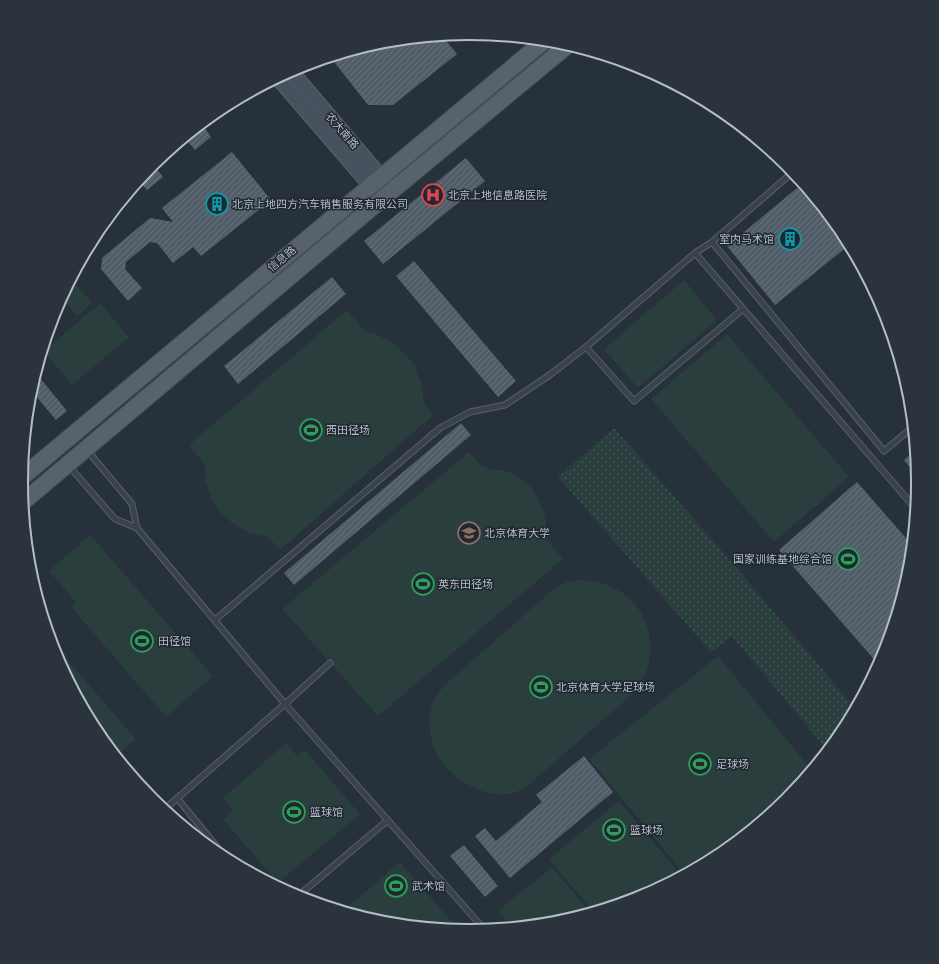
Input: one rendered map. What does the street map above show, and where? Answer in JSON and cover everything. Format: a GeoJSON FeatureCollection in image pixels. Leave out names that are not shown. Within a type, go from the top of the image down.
{"type":"FeatureCollection","features":[{"type":"Feature","properties":{"kind":"main road","name":"信息路"},"geometry":{"type":"LineString","coordinates":[[28,472],[538,46]]}},
{"type":"Feature","properties":{"kind":"main road","name":"信息路"},"geometry":{"type":"LineString","coordinates":[[29,497],[387,194],[562,51]]}},
{"type":"Feature","properties":{"kind":"main road","name":"农大南路"},"geometry":{"type":"LineString","coordinates":[[295,77],[376,181]]}},
{"type":"Feature","properties":{"kind":"main road","name":"农大南路"},"geometry":{"type":"LineString","coordinates":[[282,82],[376,181]]}},
{"type":"Feature","properties":{"kind":"main road"},"geometry":{"type":"LineString","coordinates":[[376,181],[387,194]]}},
{"type":"Feature","properties":{"kind":"lane"},"geometry":{"type":"LineString","coordinates":[[215,620],[440,428],[470,412],[505,405],[551,374],[586,347],[695,253],[712,242],[788,176]]}},
{"type":"Feature","properties":{"kind":"lane"},"geometry":{"type":"LineString","coordinates":[[712,242],[884,451],[908,431]]}},
{"type":"Feature","properties":{"kind":"lane"},"geometry":{"type":"LineString","coordinates":[[695,253],[910,503]]}},
{"type":"Feature","properties":{"kind":"lane"},"geometry":{"type":"LineString","coordinates":[[586,347],[634,401],[743,309]]}},
{"type":"Feature","properties":{"kind":"lane"},"geometry":{"type":"LineString","coordinates":[[86,449],[132,504],[136,528]]}},
{"type":"Feature","properties":{"kind":"lane"},"geometry":{"type":"LineString","coordinates":[[68,464],[115,519],[136,528],[285,704],[479,924]]}},
{"type":"Feature","properties":{"kind":"lane"},"geometry":{"type":"LineString","coordinates":[[169,805],[285,704],[330,662]]}},
{"type":"Feature","properties":{"kind":"lane"},"geometry":{"type":"LineString","coordinates":[[177,798],[211,839]]}},
{"type":"Feature","properties":{"kind":"lane"},"geometry":{"type":"LineString","coordinates":[[304,891],[388,820]]}},
{"type":"Feature","properties":{"kind":"green space"},"geometry":{"type":"Polygon","coordinates":[[[684,280],[717,320],[638,388],[604,349],[684,280]]]}},
{"type":"Feature","properties":{"kind":"green space"},"geometry":{"type":"Polygon","coordinates":[[[76,284],[92,303],[77,316],[66,303],[76,284]]]}},
{"type":"Feature","properties":{"kind":"green space"},"geometry":{"type":"Polygon","coordinates":[[[100,303],[129,337],[72,385],[47,354],[49,347],[100,303]]]}},
{"type":"Feature","properties":{"kind":"green space","name":"西田径场"},"geometry":{"type":"Polygon","coordinates":[[[347,310],[365,331],[374,333],[396,345],[415,365],[423,390],[423,402],[433,415],[280,550],[268,537],[249,533],[232,523],[218,510],[211,497],[205,479],[205,465],[189,445],[347,310]]]}},
{"type":"Feature","properties":{"kind":"green space"},"geometry":{"type":"Polygon","coordinates":[[[727,334],[849,477],[774,542],[651,399],[727,334]]]}},
{"type":"Feature","properties":{"kind":"green space"},"geometry":{"type":"Polygon","coordinates":[[[614,428],[735,566],[851,704],[824,746],[732,636],[711,652],[558,477],[614,428]]]}},
{"type":"Feature","properties":{"kind":"green space","name":"英东田径场"},"geometry":{"type":"Polygon","coordinates":[[[469,452],[482,466],[489,469],[506,471],[525,482],[532,489],[538,498],[545,518],[547,540],[563,559],[378,716],[282,609],[469,452]]]}},
{"type":"Feature","properties":{"kind":"green space","name":"田径馆"},"geometry":{"type":"Polygon","coordinates":[[[90,535],[213,676],[166,717],[71,607],[76,602],[49,571],[90,535]]]}},
{"type":"Feature","properties":{"kind":"green space","name":"北京体育大学足球场"},"geometry":{"type":"Polygon","coordinates":[[[581,580],[602,583],[615,588],[627,596],[640,611],[646,622],[650,646],[650,658],[642,682],[635,692],[524,788],[508,794],[497,794],[485,792],[463,782],[444,765],[437,755],[431,739],[430,715],[436,697],[447,683],[557,586],[570,581],[581,580]]]}},
{"type":"Feature","properties":{"kind":"green space","name":"足球场"},"geometry":{"type":"Polygon","coordinates":[[[718,656],[808,765],[782,794],[761,814],[715,849],[680,869],[589,759],[718,656]]]}},
{"type":"Feature","properties":{"kind":"green space"},"geometry":{"type":"Polygon","coordinates":[[[65,657],[136,739],[120,752],[87,703],[65,657]]]}},
{"type":"Feature","properties":{"kind":"green space","name":"篮球馆"},"geometry":{"type":"Polygon","coordinates":[[[286,743],[297,756],[305,750],[360,814],[281,881],[273,878],[223,819],[233,810],[223,798],[286,743]]]}},
{"type":"Feature","properties":{"kind":"green space","name":"篮球场"},"geometry":{"type":"Polygon","coordinates":[[[619,801],[678,871],[638,890],[589,906],[549,859],[619,801]]]}},
{"type":"Feature","properties":{"kind":"green space","name":"武术馆"},"geometry":{"type":"Polygon","coordinates":[[[400,862],[453,923],[412,920],[383,915],[349,906],[400,862]]]}},
{"type":"Feature","properties":{"kind":"green space"},"geometry":{"type":"Polygon","coordinates":[[[552,867],[586,907],[556,915],[508,922],[498,911],[552,867]]]}},
{"type":"Feature","properties":{"kind":"building"},"geometry":{"type":"Polygon","coordinates":[[[441,41],[446,41],[457,54],[393,105],[368,105],[334,62],[383,49],[441,41]]]}},
{"type":"Feature","properties":{"kind":"building"},"geometry":{"type":"Polygon","coordinates":[[[205,129],[211,137],[195,150],[188,142],[205,129]]]}},
{"type":"Feature","properties":{"kind":"building","name":"北京上地四方汽车销售服务有限公司"},"geometry":{"type":"Polygon","coordinates":[[[232,152],[271,200],[201,256],[193,247],[173,263],[157,243],[150,242],[126,262],[125,269],[142,288],[128,301],[101,269],[102,258],[150,218],[173,222],[162,208],[232,152]]]}},
{"type":"Feature","properties":{"kind":"building"},"geometry":{"type":"Polygon","coordinates":[[[466,158],[485,181],[383,264],[364,241],[466,158]]]}},
{"type":"Feature","properties":{"kind":"building"},"geometry":{"type":"Polygon","coordinates":[[[157,170],[163,177],[147,190],[143,185],[157,170]]]}},
{"type":"Feature","properties":{"kind":"building","name":"室内马术馆"},"geometry":{"type":"Polygon","coordinates":[[[798,187],[820,213],[844,249],[775,305],[727,246],[798,187]]]}},
{"type":"Feature","properties":{"kind":"building"},"geometry":{"type":"Polygon","coordinates":[[[414,261],[516,381],[498,397],[396,276],[414,261]]]}},
{"type":"Feature","properties":{"kind":"building"},"geometry":{"type":"Polygon","coordinates":[[[332,277],[346,294],[238,384],[224,366],[332,277]]]}},
{"type":"Feature","properties":{"kind":"building"},"geometry":{"type":"Polygon","coordinates":[[[40,378],[67,411],[56,420],[36,396],[40,378]]]}},
{"type":"Feature","properties":{"kind":"building"},"geometry":{"type":"Polygon","coordinates":[[[461,423],[471,435],[294,585],[284,573],[461,423]]]}},
{"type":"Feature","properties":{"kind":"building"},"geometry":{"type":"Polygon","coordinates":[[[910,454],[911,468],[904,460],[910,454]]]}},
{"type":"Feature","properties":{"kind":"building","name":"国家训练基地综合馆"},"geometry":{"type":"Polygon","coordinates":[[[857,482],[907,539],[903,568],[896,596],[888,624],[873,659],[779,550],[857,482]]]}},
{"type":"Feature","properties":{"kind":"building"},"geometry":{"type":"Polygon","coordinates":[[[584,756],[613,792],[510,878],[475,836],[485,828],[496,841],[542,802],[536,795],[584,756]]]}},
{"type":"Feature","properties":{"kind":"building"},"geometry":{"type":"Polygon","coordinates":[[[464,845],[498,886],[485,897],[450,856],[464,845]]]}},
{"type":"Feature","properties":{"kind":"place","name":"北京上地信息路医院"},"geometry":{"type":"Point","coordinates":[433,195]}},
{"type":"Feature","properties":{"kind":"place","name":"北京上地四方汽车销售服务有限公司"},"geometry":{"type":"Point","coordinates":[217,204]}},
{"type":"Feature","properties":{"kind":"place","name":"室内马术馆"},"geometry":{"type":"Point","coordinates":[790,239]}},
{"type":"Feature","properties":{"kind":"place","name":"西田径场"},"geometry":{"type":"Point","coordinates":[311,430]}},
{"type":"Feature","properties":{"kind":"place","name":"北京体育大学"},"geometry":{"type":"Point","coordinates":[469,533]}},
{"type":"Feature","properties":{"kind":"place","name":"国家训练基地综合馆"},"geometry":{"type":"Point","coordinates":[848,559]}},
{"type":"Feature","properties":{"kind":"place","name":"英东田径场"},"geometry":{"type":"Point","coordinates":[423,584]}},
{"type":"Feature","properties":{"kind":"place","name":"田径馆"},"geometry":{"type":"Point","coordinates":[142,641]}},
{"type":"Feature","properties":{"kind":"place","name":"北京体育大学足球场"},"geometry":{"type":"Point","coordinates":[541,687]}},
{"type":"Feature","properties":{"kind":"place","name":"足球场"},"geometry":{"type":"Point","coordinates":[700,764]}},
{"type":"Feature","properties":{"kind":"place","name":"篮球馆"},"geometry":{"type":"Point","coordinates":[294,812]}},
{"type":"Feature","properties":{"kind":"place","name":"篮球场"},"geometry":{"type":"Point","coordinates":[614,830]}},
{"type":"Feature","properties":{"kind":"place","name":"武术馆"},"geometry":{"type":"Point","coordinates":[396,886]}}]}
